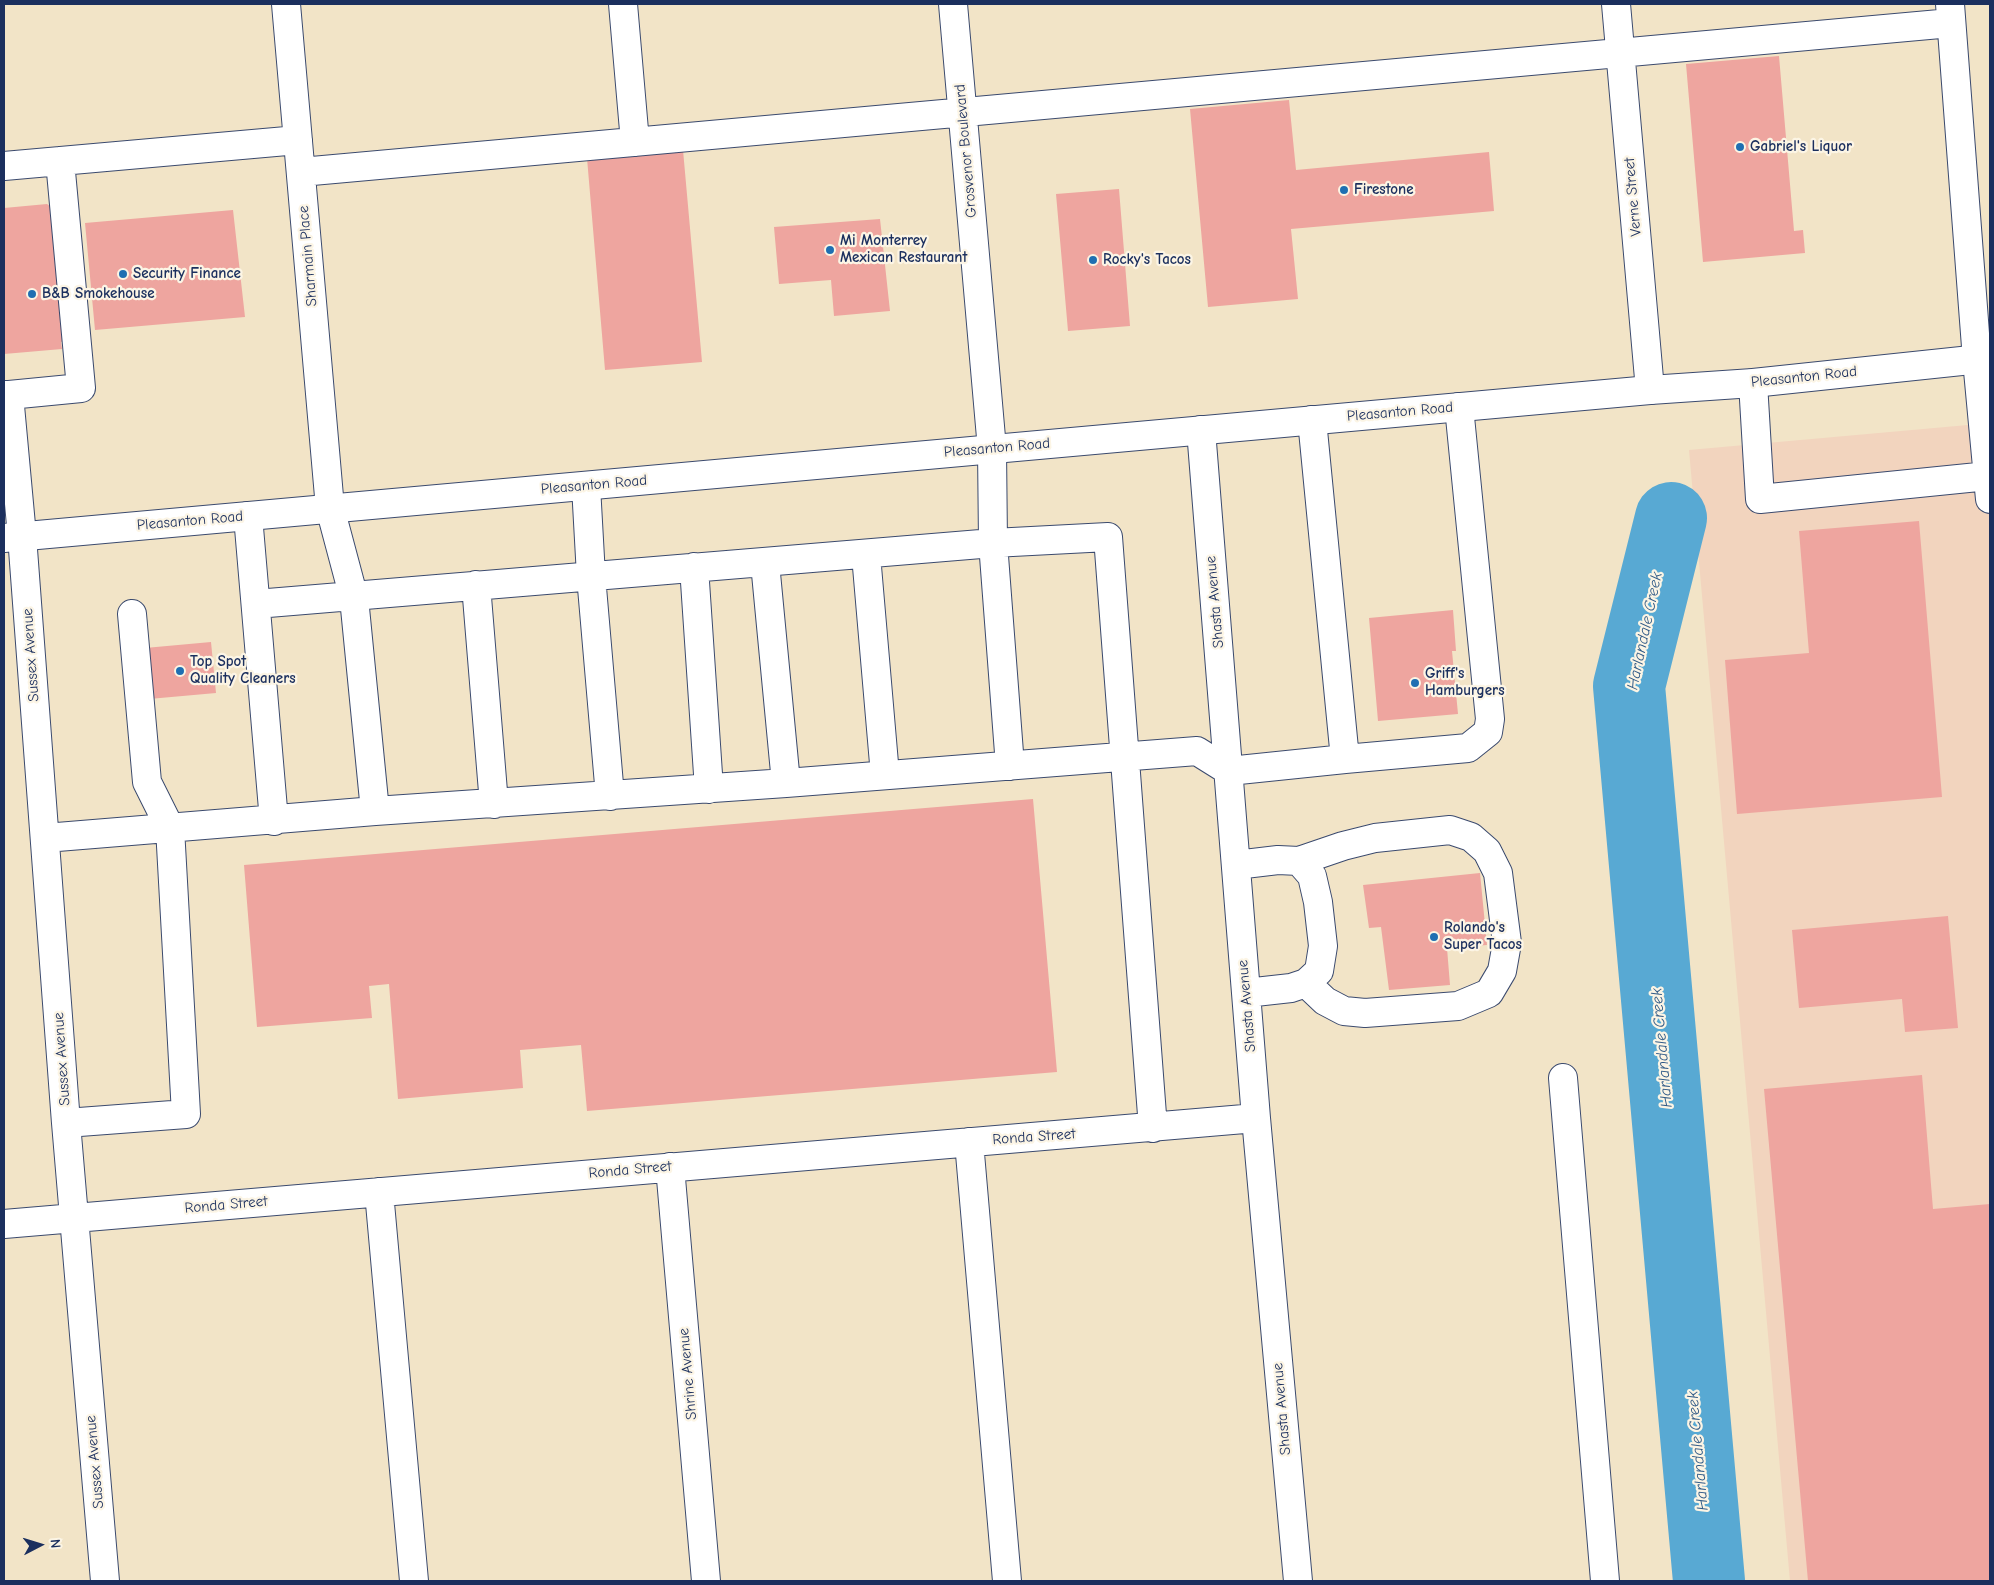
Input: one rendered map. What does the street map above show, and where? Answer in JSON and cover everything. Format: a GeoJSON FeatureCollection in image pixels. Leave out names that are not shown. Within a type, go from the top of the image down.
{"type":"FeatureCollection","features":[{"type":"Feature","properties":{"kind":"street","name":"Sharmain Place"},"geometry":{"type":"LineString","coordinates":[[286,4],[330,508],[354,598],[375,811]]}},
{"type":"Feature","properties":{"kind":"street"},"geometry":{"type":"LineString","coordinates":[[623,4],[635,142]]}},
{"type":"Feature","properties":{"kind":"street","name":"Grosvenor Boulevard"},"geometry":{"type":"LineString","coordinates":[[953,4],[992,449],[993,543],[1010,766]]}},
{"type":"Feature","properties":{"kind":"street","name":"Verne Street"},"geometry":{"type":"LineString","coordinates":[[1616,4],[1650,390]]}},
{"type":"Feature","properties":{"kind":"street"},"geometry":{"type":"LineString","coordinates":[[301,172],[1620,53],[1950,13],[1984,359],[1989,488],[1760,499],[1753,383]]}},
{"type":"Feature","properties":{"kind":"street"},"geometry":{"type":"LineString","coordinates":[[4,166],[298,140]]}},
{"type":"Feature","properties":{"kind":"street"},"geometry":{"type":"LineString","coordinates":[[7,395],[82,388],[60,161]]}},
{"type":"Feature","properties":{"kind":"street","name":"Pleasanton Road"},"geometry":{"type":"LineString","coordinates":[[13,537],[1650,390],[1753,383],[1984,359]]}},
{"type":"Feature","properties":{"kind":"street","name":"Sussex Avenue"},"geometry":{"type":"LineString","coordinates":[[7,395],[13,537],[45,838],[66,1123],[106,1581]]}},
{"type":"Feature","properties":{"kind":"street"},"geometry":{"type":"LineString","coordinates":[[45,838],[274,821],[375,811],[709,789],[1197,751],[1229,771],[1468,748],[1488,732],[1490,718],[1459,407]]}},
{"type":"Feature","properties":{"kind":"street"},"geometry":{"type":"LineString","coordinates":[[1312,420],[1345,759]]}},
{"type":"Feature","properties":{"kind":"street","name":"Shasta Avenue"},"geometry":{"type":"LineString","coordinates":[[1201,430],[1256,1118],[1298,1581]]}},
{"type":"Feature","properties":{"kind":"street"},"geometry":{"type":"LineString","coordinates":[[586,486],[591,576],[610,796]]}},
{"type":"Feature","properties":{"kind":"street"},"geometry":{"type":"LineString","coordinates":[[248,516],[274,821]]}},
{"type":"Feature","properties":{"kind":"street"},"geometry":{"type":"LineString","coordinates":[[256,604],[354,598],[476,584],[765,563],[993,543],[1108,538],[1153,1128]]}},
{"type":"Feature","properties":{"kind":"street"},"geometry":{"type":"LineString","coordinates":[[866,554],[885,775]]}},
{"type":"Feature","properties":{"kind":"street"},"geometry":{"type":"LineString","coordinates":[[765,563],[786,783]]}},
{"type":"Feature","properties":{"kind":"street"},"geometry":{"type":"LineString","coordinates":[[694,567],[709,789]]}},
{"type":"Feature","properties":{"kind":"street"},"geometry":{"type":"LineString","coordinates":[[476,584],[494,804]]}},
{"type":"Feature","properties":{"kind":"street"},"geometry":{"type":"LineString","coordinates":[[66,1123],[186,1114],[170,828],[148,782],[132,614]]}},
{"type":"Feature","properties":{"kind":"street"},"geometry":{"type":"LineString","coordinates":[[1236,865],[1278,860],[1299,861],[1343,846],[1375,838],[1450,830],[1471,837],[1487,851],[1498,873],[1507,943],[1502,971],[1490,993],[1458,1006],[1366,1013],[1344,1011],[1325,1001],[1306,983]]}},
{"type":"Feature","properties":{"kind":"street"},"geometry":{"type":"LineString","coordinates":[[1246,993],[1291,988],[1306,983],[1320,972],[1323,946],[1318,902],[1312,876],[1299,861]]}},
{"type":"Feature","properties":{"kind":"street"},"geometry":{"type":"LineString","coordinates":[[1563,1078],[1605,1581]]}},
{"type":"Feature","properties":{"kind":"street","name":"Ronda Street"},"geometry":{"type":"LineString","coordinates":[[4,1224],[1256,1118]]}},
{"type":"Feature","properties":{"kind":"street"},"geometry":{"type":"LineString","coordinates":[[968,1142],[1007,1581]]}},
{"type":"Feature","properties":{"kind":"street","name":"Shrine Avenue"},"geometry":{"type":"LineString","coordinates":[[670,1167],[706,1581]]}},
{"type":"Feature","properties":{"kind":"street"},"geometry":{"type":"LineString","coordinates":[[379,1192],[414,1581]]}},
{"type":"Feature","properties":{"kind":"shaded area"},"geometry":{"type":"Polygon","coordinates":[[[1990,423],[1990,1581],[1790,1581],[1689,450],[1990,423]]]}},
{"type":"Feature","properties":{"kind":"building","name":"Gabriel's Liquor"},"geometry":{"type":"Polygon","coordinates":[[[1779,56],[1794,231],[1803,230],[1805,253],[1703,262],[1686,64],[1779,56]]]}},
{"type":"Feature","properties":{"kind":"building","name":"Firestone"},"geometry":{"type":"Polygon","coordinates":[[[1289,100],[1296,170],[1489,152],[1494,211],[1291,229],[1298,299],[1208,307],[1190,109],[1289,100]]]}},
{"type":"Feature","properties":{"kind":"building"},"geometry":{"type":"Polygon","coordinates":[[[683,150],[702,362],[605,370],[587,158],[683,150]]]}},
{"type":"Feature","properties":{"kind":"building","name":"Rocky's Tacos"},"geometry":{"type":"Polygon","coordinates":[[[1119,189],[1130,326],[1068,331],[1056,194],[1119,189]]]}},
{"type":"Feature","properties":{"kind":"building","name":"B&B Smokehouse"},"geometry":{"type":"Polygon","coordinates":[[[47,204],[58,212],[64,341],[61,342],[62,349],[4,354],[4,208],[47,204]]]}},
{"type":"Feature","properties":{"kind":"building"},"geometry":{"type":"Polygon","coordinates":[[[233,210],[245,317],[95,330],[85,223],[233,210]]]}},
{"type":"Feature","properties":{"kind":"building","name":"Mi Monterrey Mexican Restaurant"},"geometry":{"type":"Polygon","coordinates":[[[880,219],[890,311],[834,316],[831,280],[779,284],[774,227],[880,219]]]}},
{"type":"Feature","properties":{"kind":"building"},"geometry":{"type":"Polygon","coordinates":[[[1919,521],[1942,797],[1737,814],[1725,660],[1809,653],[1799,531],[1919,521]]]}},
{"type":"Feature","properties":{"kind":"building","name":"Griff's Hamburgers"},"geometry":{"type":"Polygon","coordinates":[[[1453,610],[1456,651],[1452,651],[1458,714],[1378,721],[1369,618],[1453,610]]]}},
{"type":"Feature","properties":{"kind":"building","name":"Top Spot Quality Cleaners"},"geometry":{"type":"Polygon","coordinates":[[[211,642],[216,693],[149,699],[145,648],[211,642]]]}},
{"type":"Feature","properties":{"kind":"building"},"geometry":{"type":"Polygon","coordinates":[[[1033,799],[1057,1072],[587,1111],[581,1045],[520,1050],[523,1088],[398,1099],[389,984],[369,986],[372,1018],[257,1027],[244,865],[1033,799]]]}},
{"type":"Feature","properties":{"kind":"building","name":"Rolando's Super Tacos"},"geometry":{"type":"Polygon","coordinates":[[[1480,873],[1487,945],[1447,948],[1450,985],[1389,990],[1381,927],[1369,928],[1363,885],[1480,873]]]}},
{"type":"Feature","properties":{"kind":"building"},"geometry":{"type":"Polygon","coordinates":[[[1948,916],[1958,1028],[1905,1032],[1902,999],[1799,1008],[1792,930],[1948,916]]]}},
{"type":"Feature","properties":{"kind":"building"},"geometry":{"type":"Polygon","coordinates":[[[1922,1075],[1933,1209],[1990,1204],[1990,1581],[1808,1581],[1764,1089],[1922,1075]]]}},
{"type":"Feature","properties":{"kind":"waterway","name":"Harlandale Creek"},"geometry":{"type":"LineString","coordinates":[[1671,518],[1629,686],[1709,1581]]}},
{"type":"Feature","properties":{"kind":"place","name":"Gabriel's Liquor"},"geometry":{"type":"Point","coordinates":[1740,147]}},
{"type":"Feature","properties":{"kind":"place","name":"Firestone"},"geometry":{"type":"Point","coordinates":[1344,190]}},
{"type":"Feature","properties":{"kind":"place","name":"Mi Monterrey Mexican Restaurant"},"geometry":{"type":"Point","coordinates":[830,250]}},
{"type":"Feature","properties":{"kind":"place","name":"Rocky's Tacos"},"geometry":{"type":"Point","coordinates":[1093,260]}},
{"type":"Feature","properties":{"kind":"place","name":"Security Finance"},"geometry":{"type":"Point","coordinates":[123,274]}},
{"type":"Feature","properties":{"kind":"place","name":"B&B Smokehouse"},"geometry":{"type":"Point","coordinates":[32,294]}},
{"type":"Feature","properties":{"kind":"place","name":"Top Spot Quality Cleaners"},"geometry":{"type":"Point","coordinates":[180,671]}},
{"type":"Feature","properties":{"kind":"place","name":"Griff's Hamburgers"},"geometry":{"type":"Point","coordinates":[1415,683]}},
{"type":"Feature","properties":{"kind":"place","name":"Rolando's Super Tacos"},"geometry":{"type":"Point","coordinates":[1434,937]}}]}
